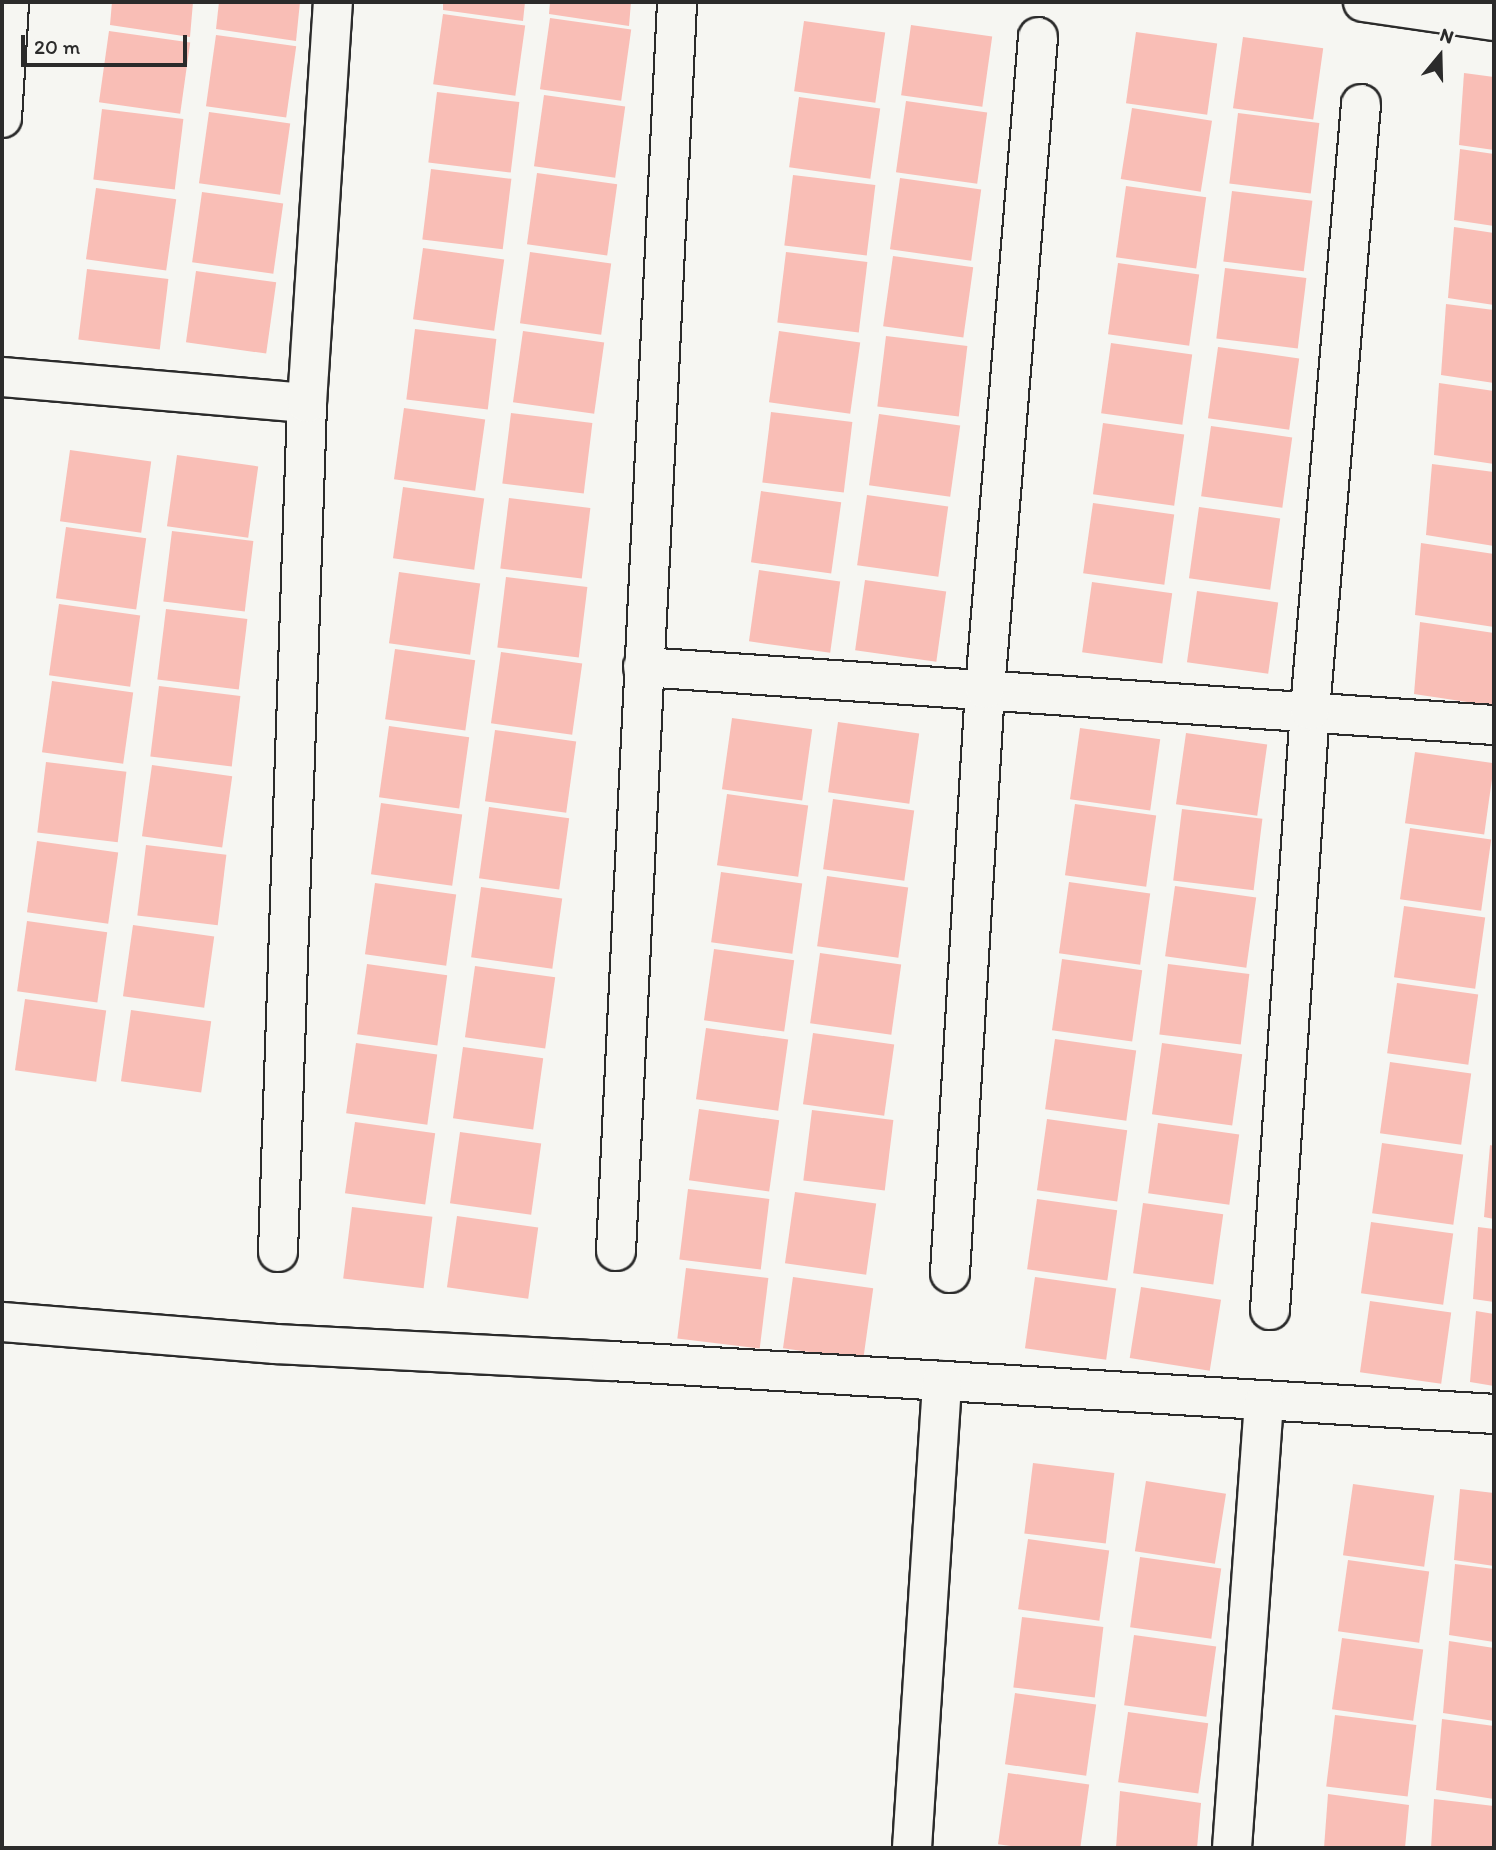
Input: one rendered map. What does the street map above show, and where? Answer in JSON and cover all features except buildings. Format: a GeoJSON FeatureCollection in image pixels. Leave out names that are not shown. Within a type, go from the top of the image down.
{"type":"FeatureCollection","features":[{"type":"Feature","properties":{"kind":"street"},"geometry":{"type":"LineString","coordinates":[[2,118],[9,2]]}},
{"type":"Feature","properties":{"kind":"street"},"geometry":{"type":"LineString","coordinates":[[278,1252],[307,402],[333,2]]}},
{"type":"Feature","properties":{"kind":"street"},"geometry":{"type":"LineString","coordinates":[[616,1251],[677,2]]}},
{"type":"Feature","properties":{"kind":"street"},"geometry":{"type":"LineString","coordinates":[[1372,2],[1494,21]]}},
{"type":"Feature","properties":{"kind":"street"},"geometry":{"type":"LineString","coordinates":[[950,1273],[985,689],[1038,37]]}},
{"type":"Feature","properties":{"kind":"street"},"geometry":{"type":"LineString","coordinates":[[1270,1310],[1310,710],[1361,104]]}},
{"type":"Feature","properties":{"kind":"street"},"geometry":{"type":"LineString","coordinates":[[2,377],[307,402]]}},
{"type":"Feature","properties":{"kind":"street"},"geometry":{"type":"LineString","coordinates":[[643,667],[1310,710],[1494,725]]}},
{"type":"Feature","properties":{"kind":"street"},"geometry":{"type":"LineString","coordinates":[[2,1322],[275,1344],[1494,1414]]}},
{"type":"Feature","properties":{"kind":"street"},"geometry":{"type":"LineString","coordinates":[[912,1848],[942,1381]]}},
{"type":"Feature","properties":{"kind":"street"},"geometry":{"type":"LineString","coordinates":[[1232,1848],[1264,1402]]}}]}
